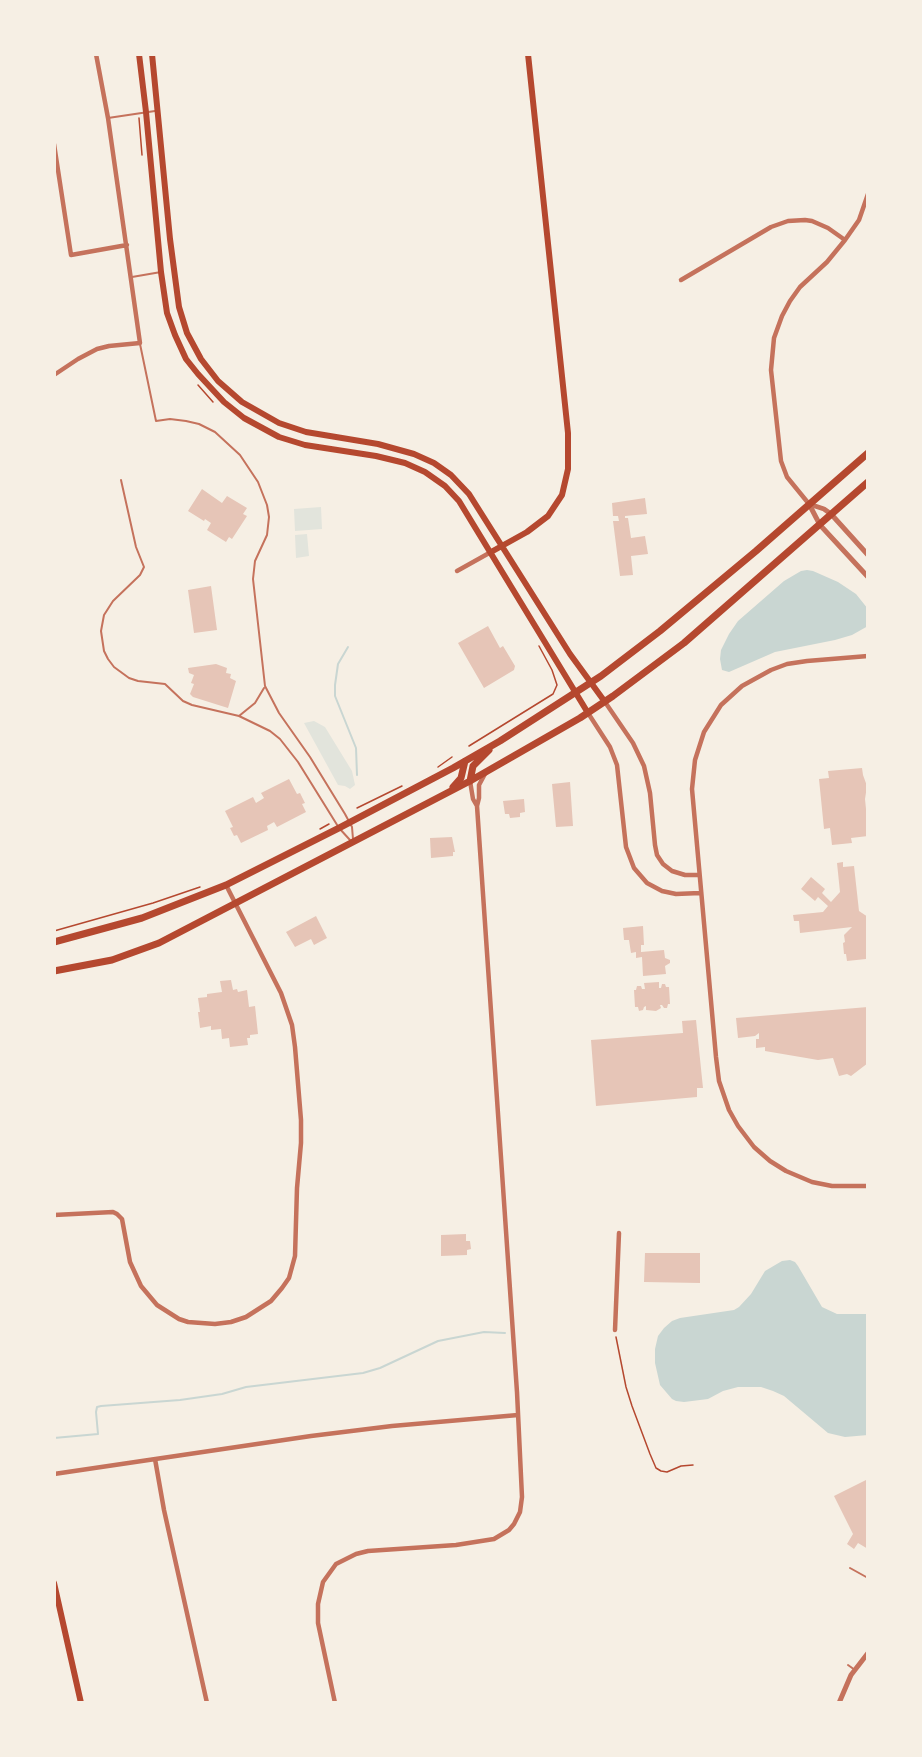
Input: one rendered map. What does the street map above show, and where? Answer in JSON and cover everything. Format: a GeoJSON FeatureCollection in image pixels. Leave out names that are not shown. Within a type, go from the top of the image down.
{"type":"FeatureCollection","features":[{"type":"Feature","properties":{"kind":"main road"},"geometry":{"type":"LineString","coordinates":[[139,54],[142,112],[160,272],[167,313],[186,359],[224,402],[244,418],[279,437],[305,445],[376,456],[405,464],[425,472],[446,486],[459,501],[491,552],[588,713]]}},
{"type":"Feature","properties":{"kind":"main road"},"geometry":{"type":"LineString","coordinates":[[152,54],[179,307],[188,333],[201,359],[218,381],[242,402],[279,423],[306,432],[378,444],[414,454],[434,463],[450,476],[469,494],[570,654],[605,702]]}},
{"type":"Feature","properties":{"kind":"main road"},"geometry":{"type":"LineString","coordinates":[[491,552],[538,525],[548,516],[564,489],[569,458],[528,54]]}},
{"type":"Feature","properties":{"kind":"main road"},"geometry":{"type":"LineString","coordinates":[[54,942],[142,918],[226,885],[350,823],[500,741],[575,693],[689,608],[868,453]]}},
{"type":"Feature","properties":{"kind":"main road"},"geometry":{"type":"LineString","coordinates":[[54,971],[88,966],[159,943],[470,781],[588,713],[684,643],[868,482]]}},
{"type":"Feature","properties":{"kind":"main road"},"geometry":{"type":"LineString","coordinates":[[470,781],[473,766],[500,741]]}},
{"type":"Feature","properties":{"kind":"main road"},"geometry":{"type":"LineString","coordinates":[[448,792],[461,778],[465,761]]}},
{"type":"Feature","properties":{"kind":"main road"},"geometry":{"type":"LineString","coordinates":[[54,1583],[81,1703]]}},
{"type":"Feature","properties":{"kind":"street"},"geometry":{"type":"LineString","coordinates":[[54,375],[97,349],[140,343],[108,118],[96,54]]}},
{"type":"Feature","properties":{"kind":"street"},"geometry":{"type":"LineString","coordinates":[[54,144],[71,255],[127,245]]}},
{"type":"Feature","properties":{"kind":"street"},"geometry":{"type":"LineString","coordinates":[[868,194],[859,220],[845,240],[827,262],[800,287],[790,301],[778,325],[771,355],[772,392],[781,461],[788,477],[809,504],[820,525],[868,577]]}},
{"type":"Feature","properties":{"kind":"street"},"geometry":{"type":"LineString","coordinates":[[681,280],[771,227],[788,221],[805,219],[812,221],[828,228],[845,240]]}},
{"type":"Feature","properties":{"kind":"street"},"geometry":{"type":"LineString","coordinates":[[809,504],[831,514],[868,555]]}},
{"type":"Feature","properties":{"kind":"street"},"geometry":{"type":"LineString","coordinates":[[457,572],[491,552]]}},
{"type":"Feature","properties":{"kind":"street"},"geometry":{"type":"LineString","coordinates":[[868,656],[787,664],[742,686],[721,705],[701,739],[693,772],[692,800],[718,1071],[722,1090],[733,1118],[754,1147],[786,1171],[837,1187],[868,1186]]}},
{"type":"Feature","properties":{"kind":"street"},"geometry":{"type":"LineString","coordinates":[[605,702],[629,737],[644,766],[650,793],[657,855],[672,871],[685,875],[699,875]]}},
{"type":"Feature","properties":{"kind":"street"},"geometry":{"type":"LineString","coordinates":[[588,713],[617,765],[626,847],[630,862],[647,883],[662,891],[676,894],[700,893]]}},
{"type":"Feature","properties":{"kind":"street"},"geometry":{"type":"LineString","coordinates":[[335,1703],[318,1616],[320,1590],[336,1564],[368,1551],[485,1541],[501,1536],[518,1518],[522,1497],[477,806],[479,785],[487,771]]}},
{"type":"Feature","properties":{"kind":"street"},"geometry":{"type":"LineString","coordinates":[[470,781],[473,799],[477,806]]}},
{"type":"Feature","properties":{"kind":"street"},"geometry":{"type":"LineString","coordinates":[[54,1215],[113,1212],[117,1214],[122,1220],[129,1262],[141,1286],[157,1305],[179,1319],[215,1324],[246,1317],[275,1298],[289,1278],[295,1256],[301,1143],[296,1047],[287,1007],[281,993],[226,885]]}},
{"type":"Feature","properties":{"kind":"street"},"geometry":{"type":"LineString","coordinates":[[615,1330],[619,1233]]}},
{"type":"Feature","properties":{"kind":"street"},"geometry":{"type":"LineString","coordinates":[[54,1474],[380,1427],[518,1415]]}},
{"type":"Feature","properties":{"kind":"street"},"geometry":{"type":"LineString","coordinates":[[155,1459],[164,1510],[207,1703]]}},
{"type":"Feature","properties":{"kind":"street"},"geometry":{"type":"LineString","coordinates":[[838,1703],[855,1670],[868,1653]]}},
{"type":"Feature","properties":{"kind":"lane"},"geometry":{"type":"LineString","coordinates":[[108,118],[158,110]]}},
{"type":"Feature","properties":{"kind":"lane"},"geometry":{"type":"LineString","coordinates":[[132,277],[160,272]]}},
{"type":"Feature","properties":{"kind":"lane"},"geometry":{"type":"LineString","coordinates":[[140,343],[156,421],[173,419],[186,421],[199,424],[215,432],[244,459],[261,488],[267,505],[269,521],[267,535],[255,561],[253,579],[265,686],[279,713],[310,757],[350,823],[353,834],[352,842]]}},
{"type":"Feature","properties":{"kind":"lane"},"geometry":{"type":"LineString","coordinates":[[121,480],[136,547],[144,567],[140,575],[113,600],[104,615],[100,631],[104,651],[114,667],[129,678],[165,684],[183,701],[192,705],[239,716],[265,728],[280,739],[298,762],[339,828],[352,842]]}},
{"type":"Feature","properties":{"kind":"lane"},"geometry":{"type":"LineString","coordinates":[[239,716],[255,703],[265,686]]}},
{"type":"Feature","properties":{"kind":"lane"},"geometry":{"type":"LineString","coordinates":[[850,1568],[868,1578]]}},
{"type":"Feature","properties":{"kind":"lane"},"geometry":{"type":"LineString","coordinates":[[848,1665],[855,1670]]}},
{"type":"Feature","properties":{"kind":"path"},"geometry":{"type":"LineString","coordinates":[[142,112],[143,159]]}},
{"type":"Feature","properties":{"kind":"path"},"geometry":{"type":"LineString","coordinates":[[195,382],[215,403]]}},
{"type":"Feature","properties":{"kind":"path"},"geometry":{"type":"LineString","coordinates":[[469,746],[553,694],[557,688],[552,670],[536,642]]}},
{"type":"Feature","properties":{"kind":"path"},"geometry":{"type":"LineString","coordinates":[[432,771],[452,757]]}},
{"type":"Feature","properties":{"kind":"path"},"geometry":{"type":"LineString","coordinates":[[357,808],[410,782]]}},
{"type":"Feature","properties":{"kind":"path"},"geometry":{"type":"LineString","coordinates":[[312,833],[332,822]]}},
{"type":"Feature","properties":{"kind":"path"},"geometry":{"type":"LineString","coordinates":[[54,931],[153,903],[207,884]]}},
{"type":"Feature","properties":{"kind":"path"},"geometry":{"type":"LineString","coordinates":[[615,1330],[626,1387],[656,1468],[667,1472],[681,1466],[693,1465]]}},
{"type":"Feature","properties":{"kind":"shaded area"},"geometry":{"type":"Polygon","coordinates":[[[321,507],[322,529],[295,531],[294,509],[321,507]]]}},
{"type":"Feature","properties":{"kind":"shaded area"},"geometry":{"type":"Polygon","coordinates":[[[307,534],[309,556],[296,558],[295,535],[307,534]]]}},
{"type":"Feature","properties":{"kind":"shaded area"},"geometry":{"type":"Polygon","coordinates":[[[807,570],[838,582],[856,594],[868,609],[868,626],[852,635],[775,652],[729,672],[722,670],[721,650],[738,621],[784,581],[807,570]]]}},
{"type":"Feature","properties":{"kind":"shaded area"},"geometry":{"type":"Polygon","coordinates":[[[314,721],[325,727],[352,771],[355,785],[350,789],[338,785],[304,723],[314,721]]]}},
{"type":"Feature","properties":{"kind":"shaded area"},"geometry":{"type":"Polygon","coordinates":[[[790,1260],[798,1266],[822,1307],[837,1314],[868,1314],[868,1435],[845,1437],[828,1433],[784,1396],[761,1387],[738,1387],[723,1391],[708,1399],[684,1402],[672,1399],[660,1385],[655,1363],[655,1349],[658,1336],[664,1328],[680,1318],[734,1310],[751,1294],[765,1271],[782,1261],[790,1260]]]}},
{"type":"Feature","properties":{"kind":"building"},"geometry":{"type":"Polygon","coordinates":[[[202,489],[222,503],[227,496],[247,508],[243,514],[247,516],[232,539],[229,537],[226,542],[207,530],[211,523],[188,511],[202,489]]]}},
{"type":"Feature","properties":{"kind":"building"},"geometry":{"type":"Polygon","coordinates":[[[645,498],[647,514],[625,516],[625,518],[628,518],[631,538],[645,536],[648,554],[631,556],[633,575],[620,576],[613,521],[619,521],[618,516],[613,516],[612,503],[645,498]]]}},
{"type":"Feature","properties":{"kind":"building"},"geometry":{"type":"Polygon","coordinates":[[[211,586],[217,630],[194,633],[188,590],[211,586]]]}},
{"type":"Feature","properties":{"kind":"building"},"geometry":{"type":"Polygon","coordinates":[[[488,626],[500,648],[503,646],[515,666],[514,670],[484,688],[458,643],[488,626]]]}},
{"type":"Feature","properties":{"kind":"building"},"geometry":{"type":"Polygon","coordinates":[[[216,664],[227,668],[226,673],[231,674],[230,678],[236,681],[228,708],[190,694],[194,684],[191,683],[194,675],[189,673],[188,668],[216,664]]]}},
{"type":"Feature","properties":{"kind":"building"},"geometry":{"type":"Polygon","coordinates":[[[862,768],[867,786],[865,799],[868,836],[851,838],[852,843],[832,845],[830,828],[824,829],[819,779],[829,778],[828,771],[862,768]]]}},
{"type":"Feature","properties":{"kind":"building"},"geometry":{"type":"Polygon","coordinates":[[[289,779],[297,794],[300,793],[306,812],[277,827],[274,822],[267,826],[268,830],[241,843],[230,828],[233,827],[225,811],[253,797],[256,803],[264,798],[261,793],[289,779]]]}},
{"type":"Feature","properties":{"kind":"building"},"geometry":{"type":"Polygon","coordinates":[[[570,782],[573,826],[556,827],[552,784],[570,782]]]}},
{"type":"Feature","properties":{"kind":"building"},"geometry":{"type":"Polygon","coordinates":[[[524,799],[525,812],[520,813],[520,817],[510,818],[509,814],[505,814],[503,801],[524,799]]]}},
{"type":"Feature","properties":{"kind":"building"},"geometry":{"type":"Polygon","coordinates":[[[452,837],[455,852],[453,856],[431,858],[430,838],[452,837]]]}},
{"type":"Feature","properties":{"kind":"building"},"geometry":{"type":"Polygon","coordinates":[[[843,862],[843,867],[854,866],[859,911],[868,917],[868,967],[866,959],[847,961],[846,954],[844,954],[844,935],[852,927],[800,933],[799,921],[794,921],[793,915],[823,912],[828,906],[818,897],[815,901],[801,889],[811,877],[825,889],[822,893],[831,902],[840,892],[837,863],[843,862]]]}},
{"type":"Feature","properties":{"kind":"building"},"geometry":{"type":"Polygon","coordinates":[[[316,916],[327,938],[314,945],[311,939],[295,947],[286,932],[316,916]]]}},
{"type":"Feature","properties":{"kind":"building"},"geometry":{"type":"Polygon","coordinates":[[[643,926],[644,945],[641,945],[641,952],[664,950],[665,958],[670,960],[670,963],[665,966],[666,974],[643,976],[642,957],[636,958],[636,952],[631,953],[629,940],[624,940],[623,928],[643,926]]]}},
{"type":"Feature","properties":{"kind":"building"},"geometry":{"type":"Polygon","coordinates":[[[231,980],[233,990],[237,989],[238,992],[247,990],[249,1007],[255,1006],[258,1034],[247,1038],[248,1045],[230,1047],[229,1038],[222,1039],[221,1029],[211,1030],[211,1026],[200,1028],[198,998],[222,992],[220,981],[231,980]]]}},
{"type":"Feature","properties":{"kind":"building"},"geometry":{"type":"Polygon","coordinates":[[[659,982],[659,988],[662,984],[669,987],[670,1004],[667,1008],[660,1005],[661,1008],[656,1011],[646,1010],[646,1006],[639,1011],[638,1007],[635,1007],[634,990],[637,986],[645,989],[644,983],[659,982]]]}},
{"type":"Feature","properties":{"kind":"building"},"geometry":{"type":"Polygon","coordinates":[[[868,1007],[868,1063],[851,1076],[847,1074],[839,1076],[833,1058],[818,1060],[765,1051],[765,1047],[756,1048],[759,1033],[755,1036],[738,1038],[736,1018],[868,1007]]]}},
{"type":"Feature","properties":{"kind":"building"},"geometry":{"type":"Polygon","coordinates":[[[696,1020],[703,1088],[697,1088],[697,1097],[596,1106],[591,1040],[683,1033],[682,1021],[696,1020]]]}},
{"type":"Feature","properties":{"kind":"building"},"geometry":{"type":"Polygon","coordinates":[[[466,1234],[466,1241],[470,1241],[471,1249],[467,1250],[467,1255],[441,1256],[441,1235],[466,1234]]]}},
{"type":"Feature","properties":{"kind":"building"},"geometry":{"type":"Polygon","coordinates":[[[645,1253],[700,1253],[700,1283],[644,1282],[645,1253]]]}},
{"type":"Feature","properties":{"kind":"building"},"geometry":{"type":"Polygon","coordinates":[[[868,1479],[868,1549],[858,1543],[854,1549],[847,1544],[853,1534],[834,1496],[868,1479]]]}},
{"type":"Feature","properties":{"kind":"waterway"},"geometry":{"type":"LineString","coordinates":[[348,647],[338,664],[335,696],[356,748],[357,775]]}},
{"type":"Feature","properties":{"kind":"waterway"},"geometry":{"type":"LineString","coordinates":[[54,1438],[98,1434],[96,1412],[97,1407],[101,1406],[180,1400],[222,1394],[246,1387],[363,1373],[380,1368],[438,1341],[484,1332],[505,1333]]}}]}
